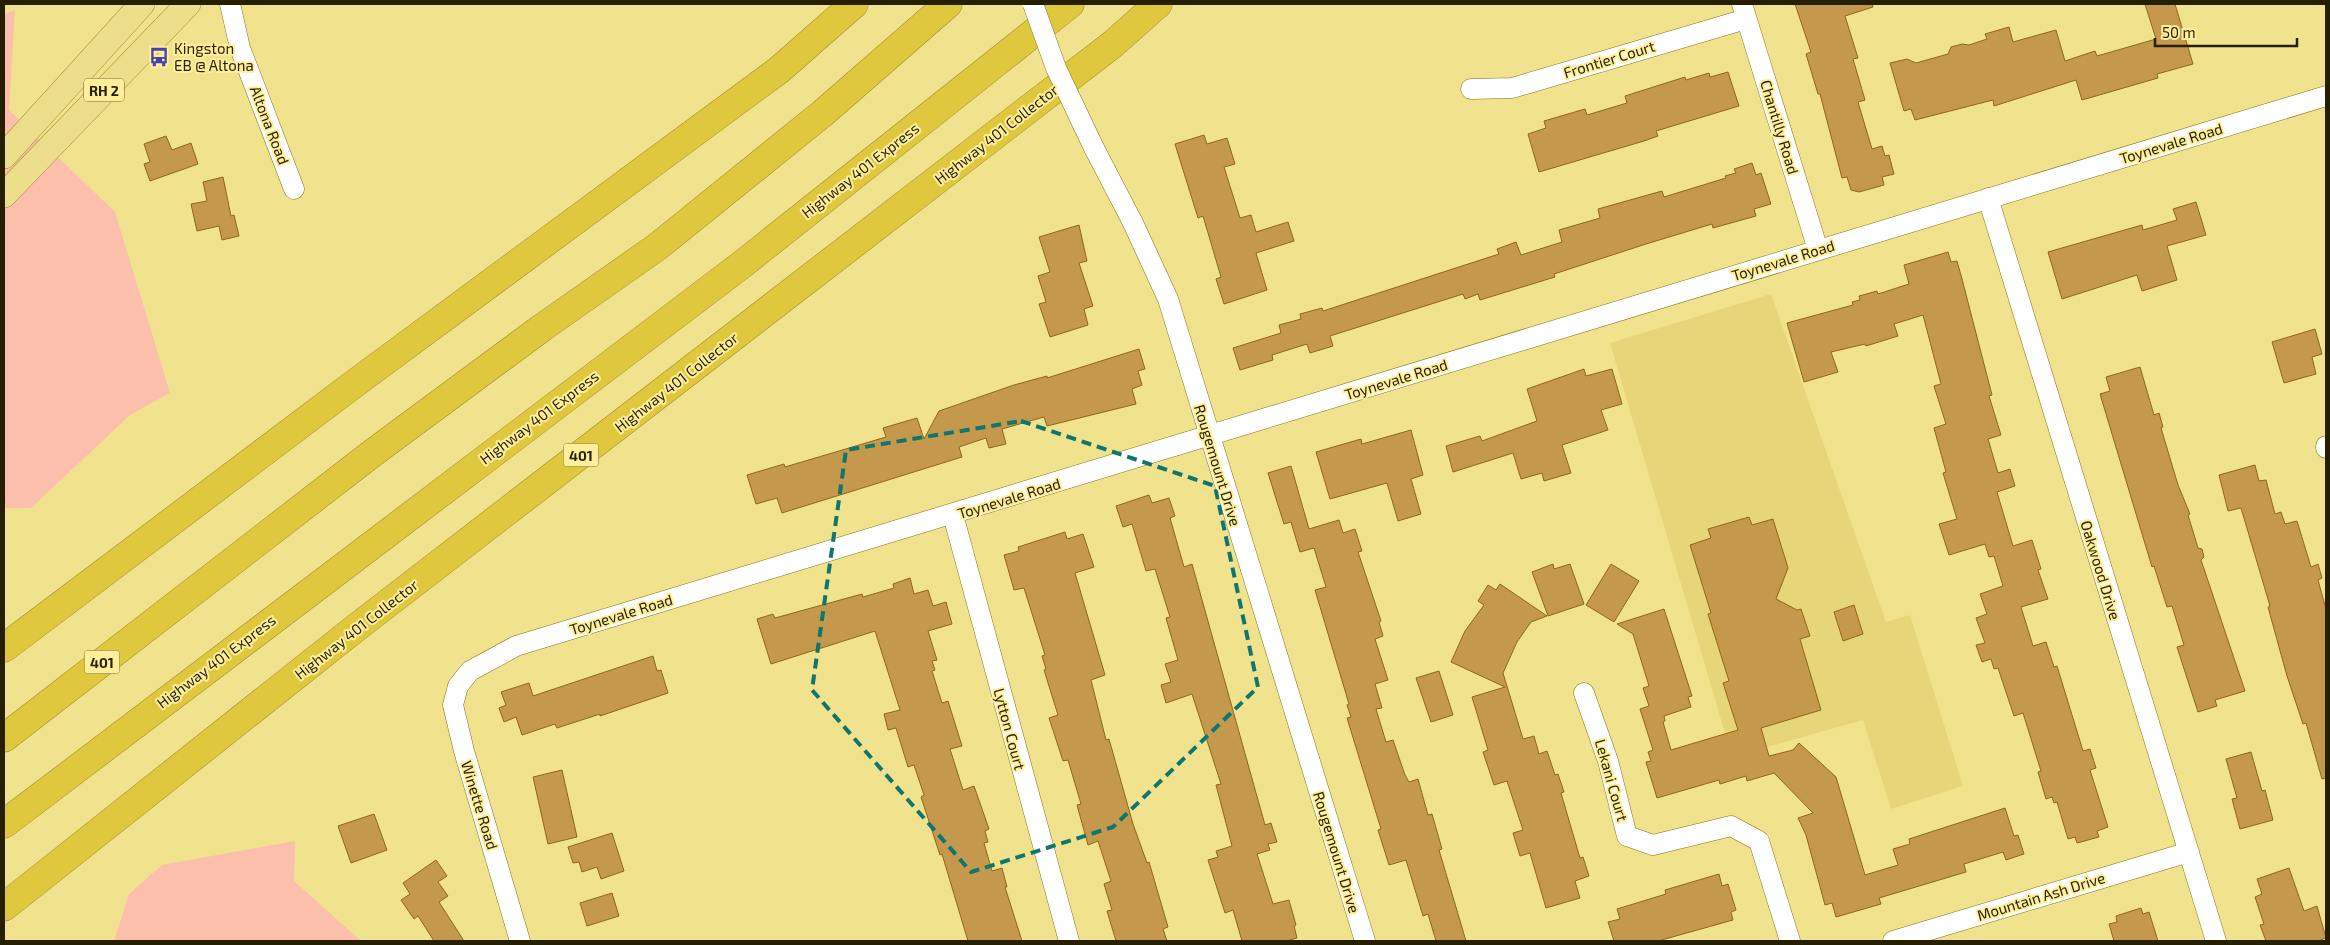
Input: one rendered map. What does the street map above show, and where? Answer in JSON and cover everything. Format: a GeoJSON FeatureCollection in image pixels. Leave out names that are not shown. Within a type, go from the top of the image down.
{"type":"FeatureCollection","features":[{"type":"Feature","properties":{"kind":"highway"},"geometry":{"type":"LineString","coordinates":[[4,648],[358,381],[779,70],[854,4]]}},
{"type":"Feature","properties":{"kind":"highway","name":"401"},"geometry":{"type":"LineString","coordinates":[[4,738],[374,452],[535,333],[657,247],[823,112],[948,4]]}},
{"type":"Feature","properties":{"kind":"highway","name":"Highway 401 Express"},"geometry":{"type":"LineString","coordinates":[[4,824],[740,266],[1070,4]]}},
{"type":"Feature","properties":{"kind":"highway","name":"Highway 401 Collector"},"geometry":{"type":"LineString","coordinates":[[4,907],[358,627],[1113,44],[1158,4]]}},
{"type":"Feature","properties":{"kind":"main road","name":"RH 2"},"geometry":{"type":"LineString","coordinates":[[4,156],[142,4]]}},
{"type":"Feature","properties":{"kind":"main road","name":"RH 2"},"geometry":{"type":"LineString","coordinates":[[4,195],[188,4]]}},
{"type":"Feature","properties":{"kind":"street","name":"Altona Road"},"geometry":{"type":"LineString","coordinates":[[230,4],[240,48],[294,189]]}},
{"type":"Feature","properties":{"kind":"street","name":"Rougemount Drive"},"geometry":{"type":"LineString","coordinates":[[1033,4],[1056,68],[1094,148],[1133,223],[1168,299],[1365,941]]}},
{"type":"Feature","properties":{"kind":"street","name":"Frontier Court"},"geometry":{"type":"LineString","coordinates":[[1471,89],[1512,88],[1744,11]]}},
{"type":"Feature","properties":{"kind":"street","name":"Chantilly Road"},"geometry":{"type":"LineString","coordinates":[[1744,11],[1818,250]]}},
{"type":"Feature","properties":{"kind":"street","name":"Toynevale Road"},"geometry":{"type":"LineString","coordinates":[[470,671],[516,646],[953,516],[2326,96]]}},
{"type":"Feature","properties":{"kind":"street","name":"Oakwood Drive"},"geometry":{"type":"LineString","coordinates":[[1988,198],[2216,941]]}},
{"type":"Feature","properties":{"kind":"street","name":"Lytton Court"},"geometry":{"type":"LineString","coordinates":[[953,516],[1004,709],[1069,941]]}},
{"type":"Feature","properties":{"kind":"street","name":"Winette Road"},"geometry":{"type":"LineString","coordinates":[[470,671],[458,686],[453,705],[464,751],[520,941]]}},
{"type":"Feature","properties":{"kind":"street","name":"Lekani Court"},"geometry":{"type":"LineString","coordinates":[[1584,693],[1608,761],[1627,836],[1653,845],[1732,826],[1759,841],[1790,941]]}},
{"type":"Feature","properties":{"kind":"street","name":"Mountain Ash Drive"},"geometry":{"type":"LineString","coordinates":[[1894,941],[2189,852]]}},
{"type":"Feature","properties":{"kind":"highlighted area"},"geometry":{"type":"Polygon","coordinates":[[[1021,421],[1215,486],[1258,687],[1113,827],[971,872],[812,690],[846,450],[1021,421]]]}},
{"type":"Feature","properties":{"kind":"shaded area"},"geometry":{"type":"Polygon","coordinates":[[[15,10],[9,110],[115,212],[170,393],[130,415],[31,508],[4,508],[4,14],[15,10]]]}},
{"type":"Feature","properties":{"kind":"shaded area"},"geometry":{"type":"Polygon","coordinates":[[[1771,294],[1886,622],[1910,615],[1963,786],[1891,809],[1863,720],[1732,757],[1610,343],[1771,294]]]}},
{"type":"Feature","properties":{"kind":"shaded area"},"geometry":{"type":"Polygon","coordinates":[[[295,841],[294,881],[361,941],[114,941],[129,894],[162,865],[295,841]]]}},
{"type":"Feature","properties":{"kind":"building"},"geometry":{"type":"Polygon","coordinates":[[[1795,4],[1872,4],[1873,7],[1845,16],[1858,58],[1853,59],[1865,100],[1858,102],[1872,149],[1882,146],[1885,156],[1889,155],[1894,174],[1882,177],[1884,185],[1859,192],[1851,190],[1847,177],[1842,178],[1820,94],[1818,94],[1806,54],[1811,52],[1795,4]]]}},
{"type":"Feature","properties":{"kind":"building"},"geometry":{"type":"Polygon","coordinates":[[[2145,4],[2175,4],[2193,64],[2157,74],[2158,78],[2082,100],[2076,80],[1994,106],[1993,100],[1915,120],[1911,109],[1904,111],[1890,63],[1907,59],[1916,63],[1948,54],[1951,47],[1962,44],[1969,45],[1987,39],[1985,34],[2009,27],[2013,42],[2056,30],[2065,61],[2095,51],[2097,56],[2156,39],[2145,4]]]}},
{"type":"Feature","properties":{"kind":"building"},"geometry":{"type":"Polygon","coordinates":[[[1728,72],[1739,106],[1656,131],[1658,136],[1644,141],[1539,172],[1528,134],[1546,128],[1544,121],[1585,109],[1587,115],[1627,103],[1625,96],[1685,77],[1686,80],[1709,73],[1710,77],[1728,72]]]}},
{"type":"Feature","properties":{"kind":"building"},"geometry":{"type":"Polygon","coordinates":[[[1204,135],[1207,144],[1227,138],[1235,164],[1224,167],[1240,218],[1251,215],[1256,232],[1288,222],[1294,241],[1256,253],[1267,290],[1224,304],[1216,279],[1221,277],[1203,216],[1198,218],[1175,144],[1204,135]]]}},
{"type":"Feature","properties":{"kind":"building"},"geometry":{"type":"Polygon","coordinates":[[[166,136],[172,150],[191,143],[198,164],[150,181],[144,164],[150,162],[144,144],[166,136]]]}},
{"type":"Feature","properties":{"kind":"building"},"geometry":{"type":"Polygon","coordinates":[[[1752,163],[1756,175],[1761,173],[1771,204],[1754,209],[1756,216],[1713,228],[1712,224],[1646,244],[1554,274],[1555,277],[1480,300],[1478,294],[1465,299],[1463,294],[1330,336],[1333,346],[1310,353],[1307,344],[1272,355],[1273,360],[1240,370],[1233,348],[1281,333],[1279,325],[1301,319],[1300,314],[1322,308],[1323,311],[1499,254],[1497,249],[1516,242],[1521,255],[1562,242],[1559,230],[1600,218],[1598,209],[1662,191],[1664,197],[1726,178],[1725,176],[1736,173],[1734,169],[1752,163]]]}},
{"type":"Feature","properties":{"kind":"building"},"geometry":{"type":"Polygon","coordinates":[[[223,177],[231,216],[234,215],[239,236],[222,240],[219,226],[197,231],[191,204],[207,201],[203,182],[223,177]]]}},
{"type":"Feature","properties":{"kind":"building"},"geometry":{"type":"Polygon","coordinates":[[[2196,202],[2206,235],[2167,246],[2177,280],[2142,291],[2137,275],[2062,299],[2048,252],[2142,225],[2143,230],[2177,220],[2173,209],[2196,202]]]}},
{"type":"Feature","properties":{"kind":"building"},"geometry":{"type":"Polygon","coordinates":[[[1079,225],[1087,261],[1079,263],[1093,306],[1084,309],[1088,325],[1050,337],[1039,304],[1046,302],[1038,276],[1050,272],[1039,237],[1079,225]]]}},
{"type":"Feature","properties":{"kind":"building"},"geometry":{"type":"Polygon","coordinates":[[[1948,252],[1951,262],[1957,261],[1992,395],[1989,396],[2001,435],[1988,439],[1998,473],[2010,469],[2015,486],[1997,492],[2013,546],[2032,540],[2041,569],[2038,570],[2048,599],[2021,607],[2033,646],[2046,642],[2054,667],[2057,666],[2083,751],[2090,749],[2096,768],[2090,770],[2108,827],[2097,831],[2099,837],[2077,843],[2075,837],[2068,839],[2057,802],[2054,803],[2052,797],[2046,799],[2038,772],[2041,771],[2023,713],[2014,716],[1998,668],[1994,669],[1991,659],[1982,662],[1976,645],[1985,643],[1976,618],[1987,614],[1980,594],[2003,586],[1994,556],[1989,557],[1985,544],[1949,555],[1939,524],[1957,519],[1943,473],[1946,472],[1934,428],[1946,424],[1934,386],[1941,384],[1923,315],[1894,324],[1898,336],[1866,346],[1865,344],[1831,352],[1838,372],[1804,382],[1787,323],[1853,305],[1852,302],[1860,300],[1859,296],[1877,291],[1878,294],[1909,284],[1904,265],[1948,252]]]}},
{"type":"Feature","properties":{"kind":"building"},"geometry":{"type":"Polygon","coordinates":[[[2315,329],[2322,354],[2312,357],[2316,374],[2284,383],[2272,342],[2315,329]]]}},
{"type":"Feature","properties":{"kind":"building"},"geometry":{"type":"Polygon","coordinates":[[[1139,349],[1145,369],[1138,371],[1142,385],[1132,389],[1136,404],[1047,426],[1044,417],[1002,429],[1006,444],[989,448],[986,438],[959,447],[962,457],[782,513],[777,498],[756,504],[747,475],[784,464],[785,467],[886,437],[883,428],[917,418],[924,439],[939,411],[1014,385],[1047,376],[1047,378],[1139,349]]]}},
{"type":"Feature","properties":{"kind":"building"},"geometry":{"type":"Polygon","coordinates":[[[2140,367],[2154,415],[2159,413],[2163,427],[2161,428],[2178,485],[2190,514],[2188,515],[2198,548],[2202,549],[2204,557],[2201,560],[2245,691],[2215,700],[2217,706],[2198,712],[2177,647],[2184,645],[2172,606],[2167,607],[2154,566],[2152,567],[2100,394],[2110,391],[2106,377],[2140,367]]]}},
{"type":"Feature","properties":{"kind":"building"},"geometry":{"type":"Polygon","coordinates":[[[1584,369],[1586,376],[1612,369],[1622,404],[1601,410],[1608,430],[1562,445],[1571,473],[1544,481],[1542,473],[1521,479],[1513,453],[1453,472],[1446,446],[1480,436],[1482,441],[1537,421],[1527,389],[1584,369]]]}},
{"type":"Feature","properties":{"kind":"building"},"geometry":{"type":"Polygon","coordinates":[[[1411,430],[1423,475],[1411,479],[1421,514],[1398,521],[1387,483],[1330,499],[1316,452],[1361,439],[1362,444],[1411,430]]]}},
{"type":"Feature","properties":{"kind":"building"},"geometry":{"type":"Polygon","coordinates":[[[2255,465],[2259,481],[2266,480],[2275,514],[2281,512],[2285,524],[2297,521],[2311,567],[2318,564],[2322,578],[2318,580],[2326,609],[2326,778],[2322,779],[2306,723],[2303,724],[2287,676],[2268,607],[2270,606],[2241,508],[2228,511],[2219,475],[2255,465]]]}},
{"type":"Feature","properties":{"kind":"building"},"geometry":{"type":"Polygon","coordinates":[[[1291,466],[1309,529],[1339,520],[1343,533],[1355,529],[1362,551],[1358,552],[1381,621],[1379,622],[1383,636],[1375,639],[1388,680],[1375,684],[1382,708],[1376,709],[1386,742],[1393,740],[1409,782],[1418,779],[1428,815],[1432,814],[1442,849],[1439,850],[1466,941],[1436,941],[1428,914],[1423,916],[1406,860],[1389,865],[1378,830],[1381,829],[1347,718],[1351,717],[1347,705],[1349,704],[1315,590],[1326,587],[1314,548],[1300,552],[1291,522],[1284,524],[1268,473],[1291,466]]]}},
{"type":"Feature","properties":{"kind":"building"},"geometry":{"type":"Polygon","coordinates":[[[1149,495],[1152,503],[1169,498],[1175,516],[1170,518],[1184,567],[1192,564],[1265,825],[1271,823],[1277,842],[1268,844],[1270,850],[1257,854],[1273,904],[1289,900],[1296,925],[1294,926],[1297,938],[1286,941],[1242,941],[1233,910],[1225,913],[1208,860],[1218,857],[1216,851],[1232,846],[1216,785],[1221,784],[1192,694],[1166,703],[1161,685],[1171,682],[1165,664],[1178,660],[1166,618],[1170,617],[1155,569],[1146,571],[1132,524],[1123,527],[1116,506],[1149,495]]]}},
{"type":"Feature","properties":{"kind":"building"},"geometry":{"type":"Polygon","coordinates":[[[1749,517],[1752,525],[1773,519],[1788,568],[1776,599],[1797,610],[1801,609],[1810,636],[1800,639],[1821,710],[1761,728],[1769,756],[1793,750],[1799,743],[1836,777],[1865,875],[1898,865],[1893,849],[1910,844],[1909,839],[2005,808],[2014,836],[2018,835],[2024,854],[2006,860],[2003,852],[1964,864],[1966,872],[1879,898],[1881,904],[1836,917],[1832,903],[1825,905],[1806,835],[1798,818],[1813,813],[1774,773],[1747,781],[1746,776],[1720,784],[1719,780],[1657,798],[1646,762],[1651,761],[1648,752],[1653,750],[1640,709],[1649,706],[1643,688],[1649,686],[1633,634],[1617,624],[1664,609],[1692,696],[1688,697],[1691,707],[1664,716],[1665,721],[1663,722],[1671,750],[1738,730],[1723,683],[1729,681],[1708,614],[1711,613],[1690,545],[1711,538],[1708,529],[1749,517]]]}},
{"type":"Feature","properties":{"kind":"building"},"geometry":{"type":"Polygon","coordinates":[[[1065,532],[1067,539],[1083,534],[1094,567],[1075,573],[1105,675],[1091,680],[1106,740],[1109,739],[1133,824],[1147,863],[1149,862],[1168,927],[1163,929],[1167,941],[1116,941],[1107,911],[1112,910],[1104,884],[1111,881],[1098,841],[1088,845],[1077,805],[1081,804],[1068,760],[1063,761],[1049,718],[1058,715],[1044,670],[1046,669],[1042,656],[1045,655],[1024,588],[1014,590],[1004,555],[1019,551],[1018,547],[1065,532]]]}},
{"type":"Feature","properties":{"kind":"building"},"geometry":{"type":"Polygon","coordinates":[[[1553,564],[1554,569],[1570,564],[1584,604],[1548,616],[1532,572],[1553,564]]]}},
{"type":"Feature","properties":{"kind":"building"},"geometry":{"type":"Polygon","coordinates":[[[1611,564],[1639,581],[1614,622],[1586,605],[1611,564]]]}},
{"type":"Feature","properties":{"kind":"building"},"geometry":{"type":"Polygon","coordinates":[[[910,578],[914,594],[928,590],[933,606],[946,602],[952,624],[928,631],[937,660],[932,661],[935,670],[932,671],[942,703],[948,701],[962,746],[950,749],[963,790],[974,786],[989,829],[985,831],[988,842],[984,843],[992,871],[1002,868],[1007,887],[1005,887],[1022,941],[968,941],[942,854],[940,855],[921,797],[924,795],[914,765],[908,767],[896,728],[888,730],[884,714],[900,710],[875,631],[771,664],[757,619],[773,614],[775,618],[862,594],[863,597],[894,588],[893,584],[910,578]]]}},
{"type":"Feature","properties":{"kind":"building"},"geometry":{"type":"Polygon","coordinates":[[[1500,584],[1547,616],[1531,622],[1517,642],[1503,673],[1523,739],[1534,736],[1539,754],[1547,751],[1555,775],[1558,774],[1564,792],[1561,793],[1580,858],[1583,857],[1589,876],[1575,881],[1580,898],[1546,908],[1530,853],[1520,856],[1513,833],[1523,830],[1507,781],[1494,785],[1483,752],[1488,750],[1472,697],[1505,687],[1451,662],[1465,631],[1484,605],[1478,601],[1488,585],[1496,590],[1500,584]]]}},
{"type":"Feature","properties":{"kind":"building"},"geometry":{"type":"Polygon","coordinates":[[[1854,605],[1863,634],[1843,641],[1834,612],[1854,605]]]}},
{"type":"Feature","properties":{"kind":"building"},"geometry":{"type":"Polygon","coordinates":[[[653,656],[657,671],[661,670],[668,693],[600,716],[600,714],[557,728],[555,724],[522,735],[516,717],[504,722],[499,708],[506,705],[501,692],[529,683],[533,696],[653,656]]]}},
{"type":"Feature","properties":{"kind":"building"},"geometry":{"type":"Polygon","coordinates":[[[1439,671],[1453,715],[1431,722],[1416,678],[1439,671]]]}},
{"type":"Feature","properties":{"kind":"building"},"geometry":{"type":"Polygon","coordinates":[[[2251,752],[2262,791],[2265,790],[2273,820],[2240,829],[2232,799],[2237,798],[2226,759],[2251,752]]]}},
{"type":"Feature","properties":{"kind":"building"},"geometry":{"type":"Polygon","coordinates":[[[562,770],[577,837],[548,844],[533,777],[562,770]]]}},
{"type":"Feature","properties":{"kind":"building"},"geometry":{"type":"Polygon","coordinates":[[[374,814],[387,850],[351,863],[338,826],[374,814]]]}},
{"type":"Feature","properties":{"kind":"building"},"geometry":{"type":"Polygon","coordinates":[[[612,833],[624,871],[601,879],[597,867],[582,872],[579,862],[573,863],[568,847],[612,833]]]}},
{"type":"Feature","properties":{"kind":"building"},"geometry":{"type":"Polygon","coordinates":[[[436,860],[447,876],[438,882],[448,896],[439,902],[464,941],[434,941],[418,916],[414,919],[401,900],[410,894],[403,883],[436,860]]]}},
{"type":"Feature","properties":{"kind":"building"},"geometry":{"type":"Polygon","coordinates":[[[2289,868],[2304,911],[2317,906],[2326,938],[2318,941],[2266,941],[2260,925],[2264,924],[2255,897],[2262,894],[2257,879],[2289,868]]]}},
{"type":"Feature","properties":{"kind":"building"},"geometry":{"type":"Polygon","coordinates":[[[1719,874],[1722,886],[1728,884],[1736,910],[1731,912],[1733,920],[1658,941],[1614,941],[1608,922],[1620,919],[1617,909],[1666,894],[1665,890],[1719,874]]]}},
{"type":"Feature","properties":{"kind":"building"},"geometry":{"type":"Polygon","coordinates":[[[612,893],[619,916],[587,926],[580,903],[612,893]]]}},
{"type":"Feature","properties":{"kind":"building"},"geometry":{"type":"Polygon","coordinates":[[[2141,908],[2143,914],[2149,912],[2158,941],[2114,941],[2109,924],[2117,922],[2116,916],[2141,908]]]}},
{"type":"Feature","properties":{"kind":"place","name":"Kingston EB @ Altona"},"geometry":{"type":"Point","coordinates":[159,57]}}]}
